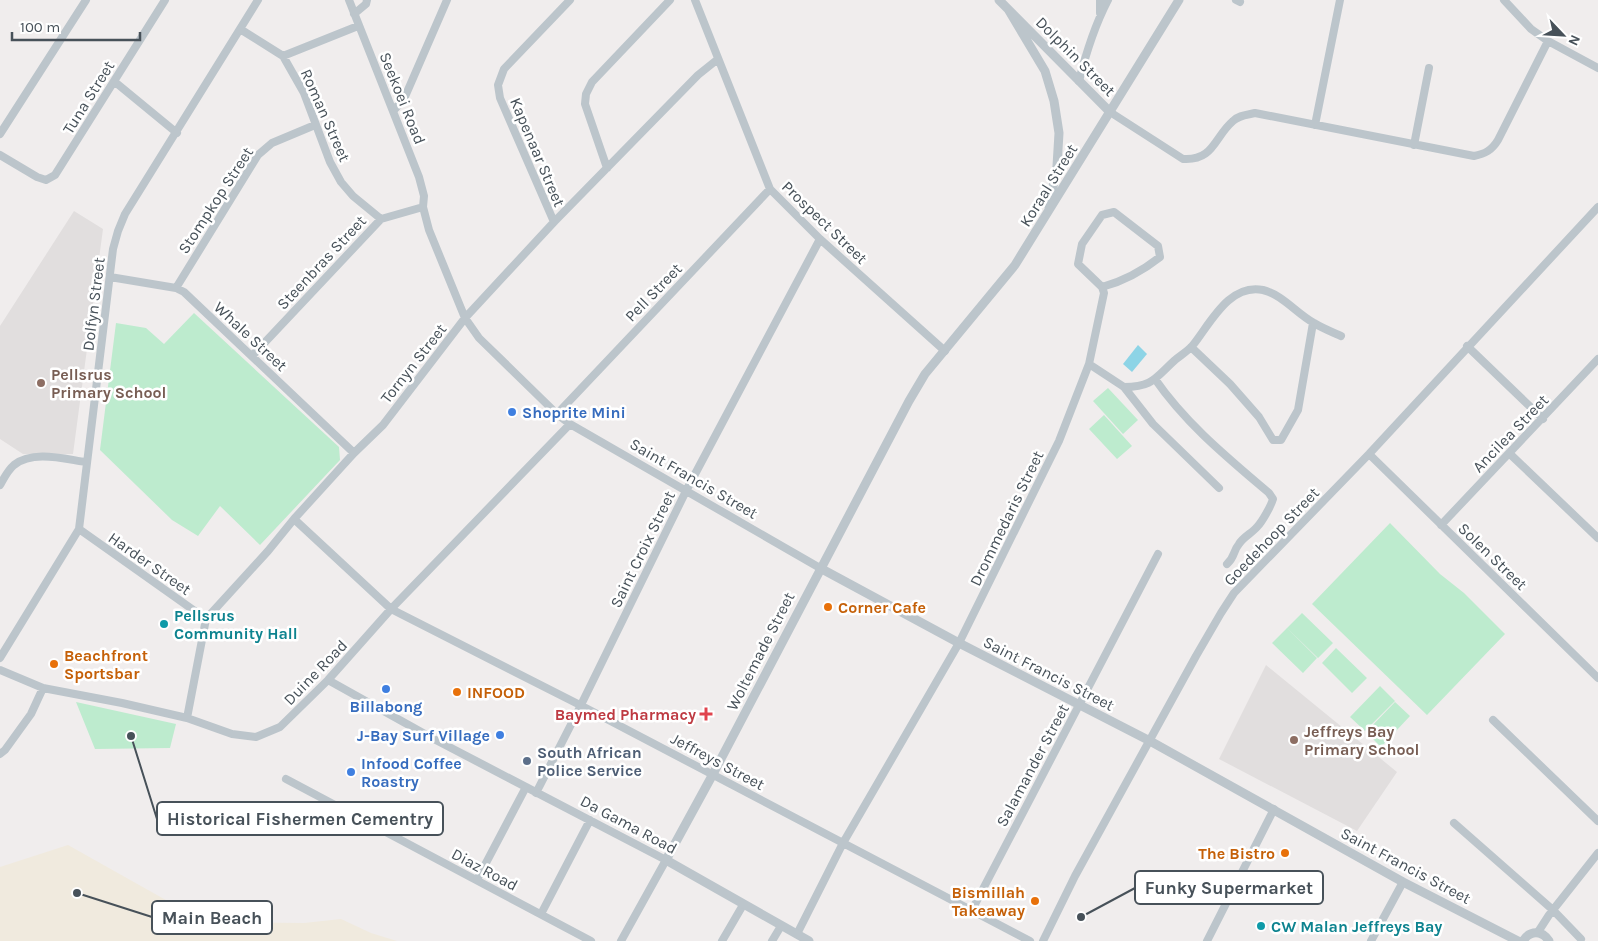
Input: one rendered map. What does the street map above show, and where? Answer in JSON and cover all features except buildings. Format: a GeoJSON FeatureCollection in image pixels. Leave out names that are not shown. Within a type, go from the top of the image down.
{"type":"FeatureCollection","features":[{"type":"Feature","properties":{"kind":"street"},"geometry":{"type":"LineString","coordinates":[[0,134],[86,0]]}},
{"type":"Feature","properties":{"kind":"street","name":"Tuna Street"},"geometry":{"type":"LineString","coordinates":[[0,155],[37,177],[46,180],[55,175],[165,0]]}},
{"type":"Feature","properties":{"kind":"street","name":"Dolfyn Street"},"geometry":{"type":"LineString","coordinates":[[0,658],[79,529],[110,277],[118,231],[125,214],[258,0]]}},
{"type":"Feature","properties":{"kind":"street","name":"Seekoei Road"},"geometry":{"type":"LineString","coordinates":[[349,0],[419,177],[424,196],[423,207],[429,230],[465,318]]}},
{"type":"Feature","properties":{"kind":"street"},"geometry":{"type":"LineString","coordinates":[[354,14],[368,0]]}},
{"type":"Feature","properties":{"kind":"street"},"geometry":{"type":"LineString","coordinates":[[394,110],[404,99],[447,0]]}},
{"type":"Feature","properties":{"kind":"street","name":"Kapenaar Street"},"geometry":{"type":"LineString","coordinates":[[554,222],[500,98],[498,85],[504,69],[570,0]]}},
{"type":"Feature","properties":{"kind":"street"},"geometry":{"type":"LineString","coordinates":[[607,168],[585,104],[586,94],[592,82],[670,0]]}},
{"type":"Feature","properties":{"kind":"street","name":"Prospect Street"},"geometry":{"type":"LineString","coordinates":[[695,0],[770,189],[820,239],[945,351]]}},
{"type":"Feature","properties":{"kind":"street","name":"Dolphin Street"},"geometry":{"type":"LineString","coordinates":[[999,0],[1110,112]]}},
{"type":"Feature","properties":{"kind":"street"},"geometry":{"type":"LineString","coordinates":[[1100,0],[1100,15]]}},
{"type":"Feature","properties":{"kind":"street"},"geometry":{"type":"LineString","coordinates":[[1079,81],[1085,57],[1100,15],[1108,0]]}},
{"type":"Feature","properties":{"kind":"street","name":"Koraal Street"},"geometry":{"type":"LineString","coordinates":[[925,374],[1015,265],[1046,218],[1179,0]]}},
{"type":"Feature","properties":{"kind":"street"},"geometry":{"type":"LineString","coordinates":[[1315,125],[1340,0]]}},
{"type":"Feature","properties":{"kind":"street"},"geometry":{"type":"LineString","coordinates":[[1504,0],[1531,29],[1548,41],[1598,68]]}},
{"type":"Feature","properties":{"kind":"street"},"geometry":{"type":"LineString","coordinates":[[1008,9],[1045,71],[1054,101],[1060,133],[1056,173],[1046,218]]}},
{"type":"Feature","properties":{"kind":"street"},"geometry":{"type":"LineString","coordinates":[[283,56],[358,26]]}},
{"type":"Feature","properties":{"kind":"street","name":"Roman Street"},"geometry":{"type":"LineString","coordinates":[[240,29],[283,56],[304,93],[330,162],[341,182],[353,196],[381,219]]}},
{"type":"Feature","properties":{"kind":"street"},"geometry":{"type":"LineString","coordinates":[[1110,112],[1183,159],[1193,160],[1202,157],[1211,150],[1233,121],[1241,116],[1255,113],[1474,156],[1483,154],[1493,148],[1548,41]]}},
{"type":"Feature","properties":{"kind":"street","name":"Tornyn Street"},"geometry":{"type":"LineString","coordinates":[[206,620],[294,519],[354,453],[383,425],[465,318],[554,222],[698,74],[718,58]]}},
{"type":"Feature","properties":{"kind":"street"},"geometry":{"type":"LineString","coordinates":[[1414,144],[1429,68]]}},
{"type":"Feature","properties":{"kind":"street"},"geometry":{"type":"LineString","coordinates":[[115,82],[177,133]]}},
{"type":"Feature","properties":{"kind":"street","name":"Stompkop Street"},"geometry":{"type":"LineString","coordinates":[[176,288],[258,155],[272,143],[315,125]]}},
{"type":"Feature","properties":{"kind":"street","name":"Pell Street"},"geometry":{"type":"LineString","coordinates":[[557,414],[770,189]]}},
{"type":"Feature","properties":{"kind":"street","name":"Steenbras Street"},"geometry":{"type":"LineString","coordinates":[[252,356],[381,219],[423,207]]}},
{"type":"Feature","properties":{"kind":"street","name":"Goedehoop Street"},"geometry":{"type":"LineString","coordinates":[[1043,941],[1075,876],[1220,613],[1234,593],[1369,454],[1467,346],[1598,207]]}},
{"type":"Feature","properties":{"kind":"street"},"geometry":{"type":"LineString","coordinates":[[1114,212],[1158,246],[1160,258],[1122,281],[1102,287],[1078,264],[1082,244],[1102,215],[1114,212]]}},
{"type":"Feature","properties":{"kind":"street","name":"Saint Croix Street"},"geometry":{"type":"LineString","coordinates":[[536,793],[686,491],[820,239]]}},
{"type":"Feature","properties":{"kind":"street","name":"Whale Street"},"geometry":{"type":"LineString","coordinates":[[110,277],[176,288],[184,292],[354,453]]}},
{"type":"Feature","properties":{"kind":"street","name":"Drommedaris Street"},"geometry":{"type":"LineString","coordinates":[[796,934],[843,843],[959,644],[1059,441],[1089,364],[1104,293],[1102,287]]}},
{"type":"Feature","properties":{"kind":"street"},"geometry":{"type":"LineString","coordinates":[[1124,387],[1140,387],[1155,380],[1176,359],[1192,347],[1222,305],[1251,289],[1275,294],[1314,323],[1341,336]]}},
{"type":"Feature","properties":{"kind":"street","name":"Saint Francis Street"},"geometry":{"type":"LineString","coordinates":[[465,318],[479,338],[557,414],[570,424],[820,568],[959,644],[1150,741],[1403,882],[1518,941]]}},
{"type":"Feature","properties":{"kind":"street"},"geometry":{"type":"LineString","coordinates":[[1192,347],[1230,384],[1259,417],[1273,440],[1278,441],[1282,440],[1298,410],[1314,323]]}},
{"type":"Feature","properties":{"kind":"street"},"geometry":{"type":"LineString","coordinates":[[1467,346],[1543,419]]}},
{"type":"Feature","properties":{"kind":"street","name":"Ancilea Street"},"geometry":{"type":"LineString","coordinates":[[1441,525],[1598,360]]}},
{"type":"Feature","properties":{"kind":"street"},"geometry":{"type":"LineString","coordinates":[[1089,364],[1124,387],[1153,424],[1219,488]]}},
{"type":"Feature","properties":{"kind":"street","name":"Woltemade Street"},"geometry":{"type":"LineString","coordinates":[[621,941],[713,774],[820,568],[925,374]]}},
{"type":"Feature","properties":{"kind":"street"},"geometry":{"type":"LineString","coordinates":[[1155,380],[1171,403],[1226,457],[1269,493],[1273,499],[1258,527],[1240,541],[1233,558],[1227,564]]}},
{"type":"Feature","properties":{"kind":"street","name":"Duine Road"},"geometry":{"type":"LineString","coordinates":[[0,670],[43,688],[187,718],[232,734],[256,737],[280,727],[328,680],[392,609],[570,424]]}},
{"type":"Feature","properties":{"kind":"street","name":"Solen Street"},"geometry":{"type":"LineString","coordinates":[[1369,454],[1597,675]]}},
{"type":"Feature","properties":{"kind":"street"},"geometry":{"type":"LineString","coordinates":[[1510,454],[1598,538]]}},
{"type":"Feature","properties":{"kind":"street"},"geometry":{"type":"LineString","coordinates":[[0,485],[12,466],[21,461],[36,457],[86,462]]}},
{"type":"Feature","properties":{"kind":"street","name":"Jeffreys Street"},"geometry":{"type":"LineString","coordinates":[[294,519],[392,609],[713,774],[1030,941]]}},
{"type":"Feature","properties":{"kind":"street","name":"Harder Street"},"geometry":{"type":"LineString","coordinates":[[79,529],[206,620]]}},
{"type":"Feature","properties":{"kind":"street","name":"Salamander Street"},"geometry":{"type":"LineString","coordinates":[[972,910],[1158,554]]}},
{"type":"Feature","properties":{"kind":"street"},"geometry":{"type":"LineString","coordinates":[[187,718],[206,620]]}},
{"type":"Feature","properties":{"kind":"street","name":"Da Gama Road"},"geometry":{"type":"LineString","coordinates":[[328,680],[432,738],[666,860],[808,941]]}},
{"type":"Feature","properties":{"kind":"street"},"geometry":{"type":"LineString","coordinates":[[0,754],[5,750],[31,714],[43,688]]}},
{"type":"Feature","properties":{"kind":"street"},"geometry":{"type":"LineString","coordinates":[[1493,720],[1598,821]]}},
{"type":"Feature","properties":{"kind":"street","name":"Diaz Road"},"geometry":{"type":"LineString","coordinates":[[286,778],[591,941]]}},
{"type":"Feature","properties":{"kind":"street"},"geometry":{"type":"LineString","coordinates":[[477,880],[526,787]]}},
{"type":"Feature","properties":{"kind":"street"},"geometry":{"type":"LineString","coordinates":[[1207,941],[1274,809]]}},
{"type":"Feature","properties":{"kind":"street"},"geometry":{"type":"LineString","coordinates":[[541,914],[590,820]]}},
{"type":"Feature","properties":{"kind":"street"},"geometry":{"type":"LineString","coordinates":[[1454,823],[1553,910],[1581,939]]}},
{"type":"Feature","properties":{"kind":"street"},"geometry":{"type":"LineString","coordinates":[[1538,932],[1598,853]]}},
{"type":"Feature","properties":{"kind":"street"},"geometry":{"type":"LineString","coordinates":[[1371,941],[1403,882]]}},
{"type":"Feature","properties":{"kind":"street"},"geometry":{"type":"LineString","coordinates":[[722,941],[743,905]]}},
{"type":"Feature","properties":{"kind":"street"},"geometry":{"type":"LineString","coordinates":[[772,941],[781,926]]}},
{"type":"Feature","properties":{"kind":"street"},"geometry":{"type":"LineString","coordinates":[[1523,941],[1529,934],[1538,932],[1546,936],[1549,941]]}},
{"type":"Feature","properties":{"kind":"shaded area","name":"Pellsrus Primary School"},"geometry":{"type":"Polygon","coordinates":[[[74,211],[103,229],[73,454],[23,454],[0,439],[0,326],[74,211]]]}},
{"type":"Feature","properties":{"kind":"shaded area","name":"Jeffreys Bay Primary School"},"geometry":{"type":"Polygon","coordinates":[[[1266,665],[1397,772],[1357,831],[1219,759],[1266,665]]]}},
{"type":"Feature","properties":{"kind":"green space"},"geometry":{"type":"Polygon","coordinates":[[[194,313],[339,447],[340,460],[260,545],[220,506],[198,536],[172,520],[100,450],[116,323],[146,328],[164,344],[194,313]]]}},
{"type":"Feature","properties":{"kind":"green space"},"geometry":{"type":"Polygon","coordinates":[[[1108,388],[1138,420],[1123,434],[1093,401],[1108,388]]]}},
{"type":"Feature","properties":{"kind":"green space"},"geometry":{"type":"Polygon","coordinates":[[[1104,415],[1132,446],[1117,459],[1089,429],[1104,415]]]}},
{"type":"Feature","properties":{"kind":"green space"},"geometry":{"type":"Polygon","coordinates":[[[1390,523],[1440,574],[1464,593],[1505,634],[1427,715],[1312,604],[1390,523]]]}},
{"type":"Feature","properties":{"kind":"green space"},"geometry":{"type":"Polygon","coordinates":[[[1302,613],[1333,643],[1318,658],[1287,628],[1302,613]]]}},
{"type":"Feature","properties":{"kind":"green space"},"geometry":{"type":"Polygon","coordinates":[[[1287,628],[1317,658],[1303,673],[1272,643],[1287,628]]]}},
{"type":"Feature","properties":{"kind":"green space"},"geometry":{"type":"Polygon","coordinates":[[[1336,648],[1367,678],[1352,693],[1322,663],[1336,648]]]}},
{"type":"Feature","properties":{"kind":"green space"},"geometry":{"type":"Polygon","coordinates":[[[1380,686],[1395,701],[1365,731],[1350,717],[1380,686]]]}},
{"type":"Feature","properties":{"kind":"green space"},"geometry":{"type":"Polygon","coordinates":[[[76,702],[176,724],[170,748],[95,749],[76,702]]]}},
{"type":"Feature","properties":{"kind":"green space"},"geometry":{"type":"Polygon","coordinates":[[[1395,702],[1410,716],[1381,747],[1366,732],[1395,702]]]}},
{"type":"Feature","properties":{"kind":"sand"},"geometry":{"type":"Polygon","coordinates":[[[68,845],[205,922],[304,923],[341,919],[371,933],[397,941],[0,941],[0,867],[68,845]]]}},
{"type":"Feature","properties":{"kind":"water"},"geometry":{"type":"Polygon","coordinates":[[[1138,345],[1147,354],[1132,372],[1123,364],[1138,345]]]}},
{"type":"Feature","properties":{"kind":"place","name":"Pellsrus Primary School"},"geometry":{"type":"Point","coordinates":[41,383]}},
{"type":"Feature","properties":{"kind":"place","name":"Shoprite Mini"},"geometry":{"type":"Point","coordinates":[512,412]}},
{"type":"Feature","properties":{"kind":"place","name":"Corner Cafe"},"geometry":{"type":"Point","coordinates":[828,607]}},
{"type":"Feature","properties":{"kind":"place","name":"Pellsrus Community Hall"},"geometry":{"type":"Point","coordinates":[164,624]}},
{"type":"Feature","properties":{"kind":"place","name":"Beachfront Sportsbar"},"geometry":{"type":"Point","coordinates":[54,664]}},
{"type":"Feature","properties":{"kind":"place","name":"Billabong"},"geometry":{"type":"Point","coordinates":[386,689]}},
{"type":"Feature","properties":{"kind":"place","name":"INFOOD"},"geometry":{"type":"Point","coordinates":[457,692]}},
{"type":"Feature","properties":{"kind":"place","name":"Baymed Pharmacy"},"geometry":{"type":"Point","coordinates":[706,714]}},
{"type":"Feature","properties":{"kind":"place","name":"J-Bay Surf Village"},"geometry":{"type":"Point","coordinates":[500,735]}},
{"type":"Feature","properties":{"kind":"place","name":"Historical Fishermen Cementry"},"geometry":{"type":"Point","coordinates":[131,736]}},
{"type":"Feature","properties":{"kind":"place","name":"Jeffreys Bay Primary School"},"geometry":{"type":"Point","coordinates":[1294,740]}},
{"type":"Feature","properties":{"kind":"place","name":"South African Police Service"},"geometry":{"type":"Point","coordinates":[527,761]}},
{"type":"Feature","properties":{"kind":"place","name":"Infood Coffee Roastry"},"geometry":{"type":"Point","coordinates":[351,772]}},
{"type":"Feature","properties":{"kind":"place","name":"The Bistro"},"geometry":{"type":"Point","coordinates":[1285,853]}},
{"type":"Feature","properties":{"kind":"place","name":"Main Beach"},"geometry":{"type":"Point","coordinates":[77,893]}},
{"type":"Feature","properties":{"kind":"place","name":"Bismillah Takeaway"},"geometry":{"type":"Point","coordinates":[1035,901]}},
{"type":"Feature","properties":{"kind":"place","name":"Funky Supermarket"},"geometry":{"type":"Point","coordinates":[1081,917]}},
{"type":"Feature","properties":{"kind":"place","name":"CW Malan Jeffreys Bay"},"geometry":{"type":"Point","coordinates":[1261,926]}}]}
